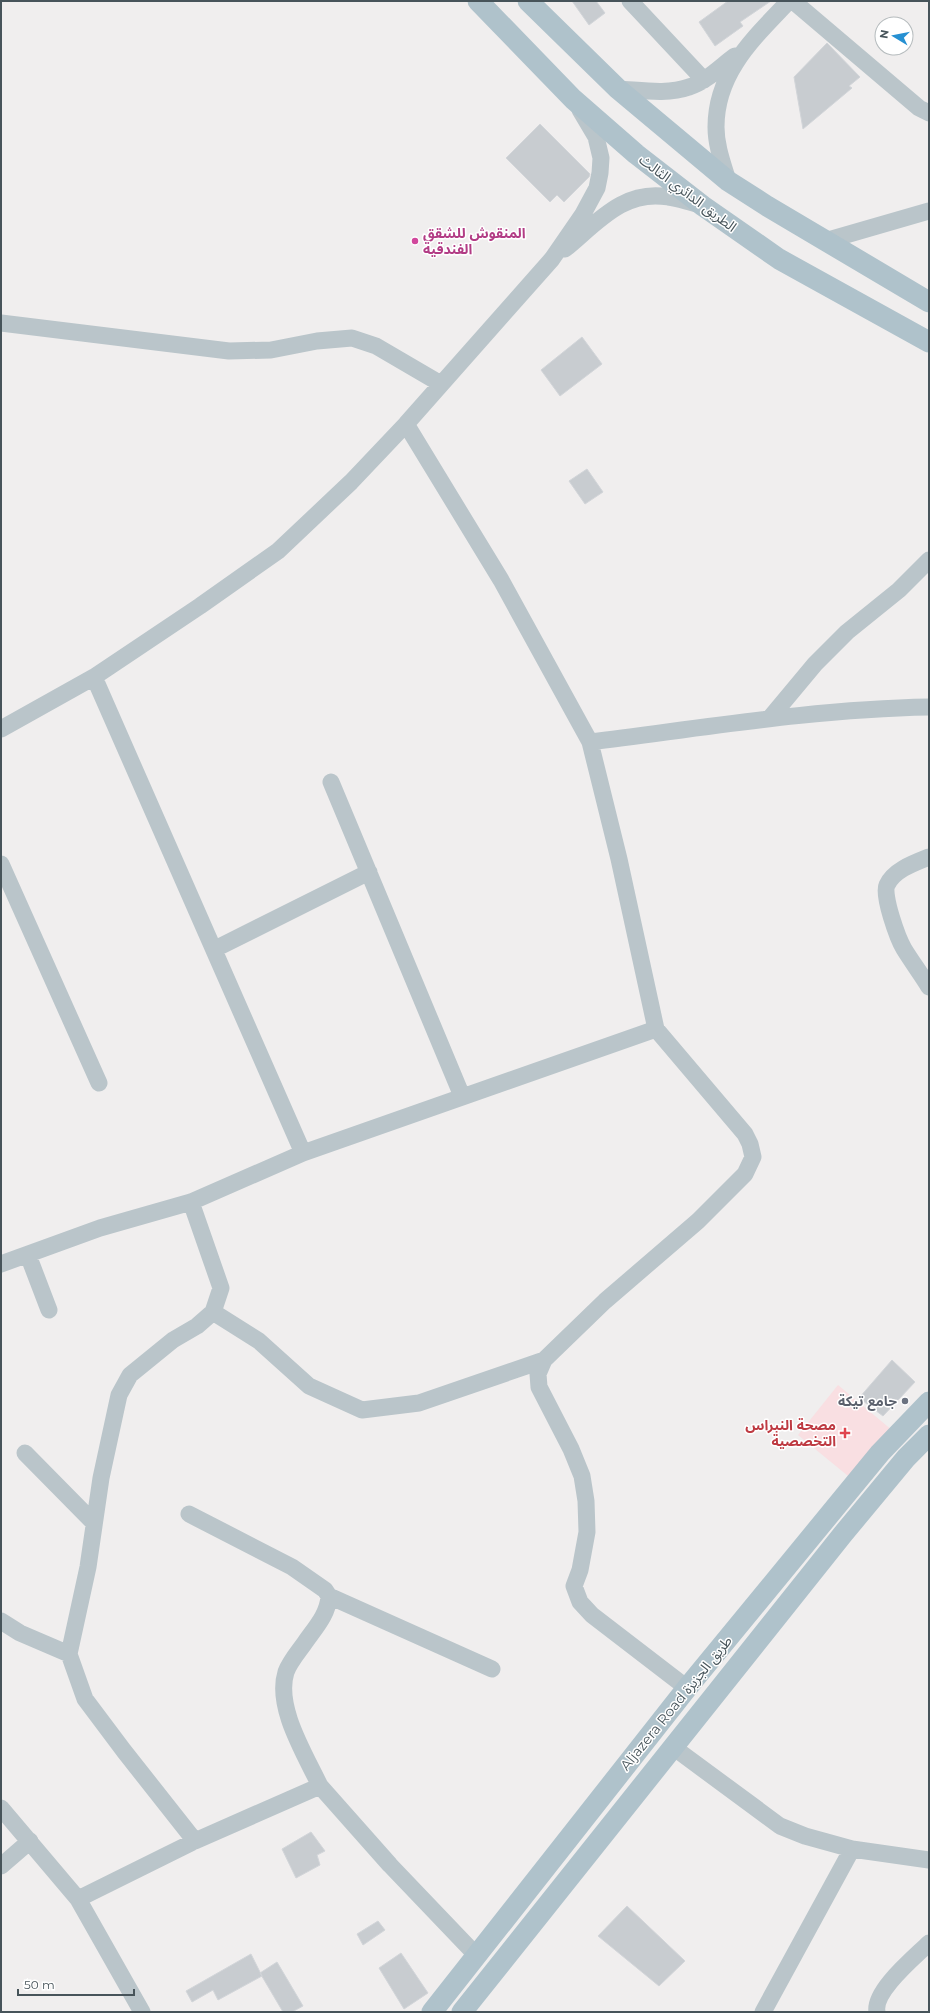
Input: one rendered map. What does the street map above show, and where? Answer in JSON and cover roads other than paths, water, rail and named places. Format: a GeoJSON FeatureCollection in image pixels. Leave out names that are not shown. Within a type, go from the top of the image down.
{"type":"FeatureCollection","features":[{"type":"Feature","properties":{"kind":"main road","name":"الطريق الدائري الثالث"},"geometry":{"type":"LineString","coordinates":[[478,1],[573,99],[636,154],[703,206],[779,259],[929,342]]}},
{"type":"Feature","properties":{"kind":"main road"},"geometry":{"type":"LineString","coordinates":[[528,1],[618,89],[728,181],[825,241],[929,302]]}},
{"type":"Feature","properties":{"kind":"main road","name":"Aljazera Road طريق الجزيزة"},"geometry":{"type":"LineString","coordinates":[[432,2012],[687,1688],[880,1453],[929,1402]]}},
{"type":"Feature","properties":{"kind":"main road","name":"Aljazera Road طريق الجزيزة"},"geometry":{"type":"LineString","coordinates":[[466,2011],[673,1746],[848,1528],[906,1458],[929,1435]]}},
{"type":"Feature","properties":{"kind":"street"},"geometry":{"type":"LineString","coordinates":[[630,1],[704,80]]}},
{"type":"Feature","properties":{"kind":"street"},"geometry":{"type":"LineString","coordinates":[[618,89],[656,91],[673,90],[689,87],[704,80],[744,48],[789,1]]}},
{"type":"Feature","properties":{"kind":"street"},"geometry":{"type":"LineString","coordinates":[[793,1],[926,106]]}},
{"type":"Feature","properties":{"kind":"street"},"geometry":{"type":"LineString","coordinates":[[728,181],[718,150],[716,128],[717,109],[722,88],[732,66],[744,48]]}},
{"type":"Feature","properties":{"kind":"street"},"geometry":{"type":"LineString","coordinates":[[1,729],[94,677],[200,606],[278,551],[351,482],[406,424],[552,259],[583,214],[597,188],[601,158],[596,137],[573,99]]}},
{"type":"Feature","properties":{"kind":"street"},"geometry":{"type":"LineString","coordinates":[[552,259],[581,236],[605,214],[633,199],[668,196],[703,206]]}},
{"type":"Feature","properties":{"kind":"street"},"geometry":{"type":"LineString","coordinates":[[825,241],[929,211]]}},
{"type":"Feature","properties":{"kind":"street"},"geometry":{"type":"LineString","coordinates":[[1,323],[229,351],[271,350],[317,341],[352,338],[376,346],[441,384]]}},
{"type":"Feature","properties":{"kind":"street"},"geometry":{"type":"LineString","coordinates":[[406,424],[502,580],[590,742],[619,859],[656,1029],[745,1134],[750,1144],[753,1157],[745,1174],[698,1221],[605,1301],[544,1360],[538,1374],[539,1387],[571,1449],[582,1476],[586,1501],[587,1532],[580,1570],[574,1586],[580,1602],[592,1615],[687,1688]]}},
{"type":"Feature","properties":{"kind":"street"},"geometry":{"type":"LineString","coordinates":[[770,718],[815,664],[847,632],[899,590],[929,560]]}},
{"type":"Feature","properties":{"kind":"street"},"geometry":{"type":"LineString","coordinates":[[94,677],[215,949],[303,1152]]}},
{"type":"Feature","properties":{"kind":"street"},"geometry":{"type":"LineString","coordinates":[[590,742],[770,718],[869,708],[929,707]]}},
{"type":"Feature","properties":{"kind":"street"},"geometry":{"type":"LineString","coordinates":[[331,782],[462,1096]]}},
{"type":"Feature","properties":{"kind":"street"},"geometry":{"type":"LineString","coordinates":[[929,857],[912,864],[893,876],[886,886],[885,900],[903,947],[929,987]]}},
{"type":"Feature","properties":{"kind":"street"},"geometry":{"type":"LineString","coordinates":[[1,864],[98,1083]]}},
{"type":"Feature","properties":{"kind":"street"},"geometry":{"type":"LineString","coordinates":[[215,949],[369,872]]}},
{"type":"Feature","properties":{"kind":"street"},"geometry":{"type":"LineString","coordinates":[[1,1264],[100,1228],[191,1202],[303,1152],[656,1029]]}},
{"type":"Feature","properties":{"kind":"street"},"geometry":{"type":"LineString","coordinates":[[191,1202],[221,1288],[214,1312],[197,1326],[173,1340],[130,1375],[119,1395],[101,1478],[88,1567],[69,1654],[85,1699],[124,1751],[196,1841]]}},
{"type":"Feature","properties":{"kind":"street"},"geometry":{"type":"LineString","coordinates":[[28,1255],[49,1310]]}},
{"type":"Feature","properties":{"kind":"street"},"geometry":{"type":"LineString","coordinates":[[214,1312],[259,1341],[308,1386],[362,1410],[419,1403],[544,1360]]}},
{"type":"Feature","properties":{"kind":"street"},"geometry":{"type":"LineString","coordinates":[[25,1453],[94,1523]]}},
{"type":"Feature","properties":{"kind":"street"},"geometry":{"type":"LineString","coordinates":[[189,1514],[292,1566],[325,1590],[329,1596],[492,1669]]}},
{"type":"Feature","properties":{"kind":"street"},"geometry":{"type":"LineString","coordinates":[[329,1596],[329,1606],[286,1671],[284,1686],[285,1708],[320,1786],[390,1865],[476,1955]]}},
{"type":"Feature","properties":{"kind":"street"},"geometry":{"type":"LineString","coordinates":[[1,1621],[20,1633],[69,1654]]}},
{"type":"Feature","properties":{"kind":"street"},"geometry":{"type":"LineString","coordinates":[[673,1746],[780,1826],[805,1836],[852,1849],[929,1860]]}},
{"type":"Feature","properties":{"kind":"street"},"geometry":{"type":"LineString","coordinates":[[78,1899],[196,1841],[320,1786]]}},
{"type":"Feature","properties":{"kind":"street"},"geometry":{"type":"LineString","coordinates":[[1,1808],[78,1899],[142,2012]]}},
{"type":"Feature","properties":{"kind":"street"},"geometry":{"type":"LineString","coordinates":[[1,1866],[30,1841]]}},
{"type":"Feature","properties":{"kind":"street"},"geometry":{"type":"LineString","coordinates":[[763,2012],[852,1849]]}},
{"type":"Feature","properties":{"kind":"street"},"geometry":{"type":"LineString","coordinates":[[877,2012],[880,1997],[888,1984],[929,1943]]}},
{"type":"Feature","properties":{"kind":"place","name":"المنقوش للشقق الفندقية"},"geometry":{"type":"Point","coordinates":[415,241]}},
{"type":"Feature","properties":{"kind":"place","name":"جامع تيكة"},"geometry":{"type":"Point","coordinates":[905,1401]}},
{"type":"Feature","properties":{"kind":"place","name":"مصحة النبراس التخصصية"},"geometry":{"type":"Point","coordinates":[845,1433]}}]}
